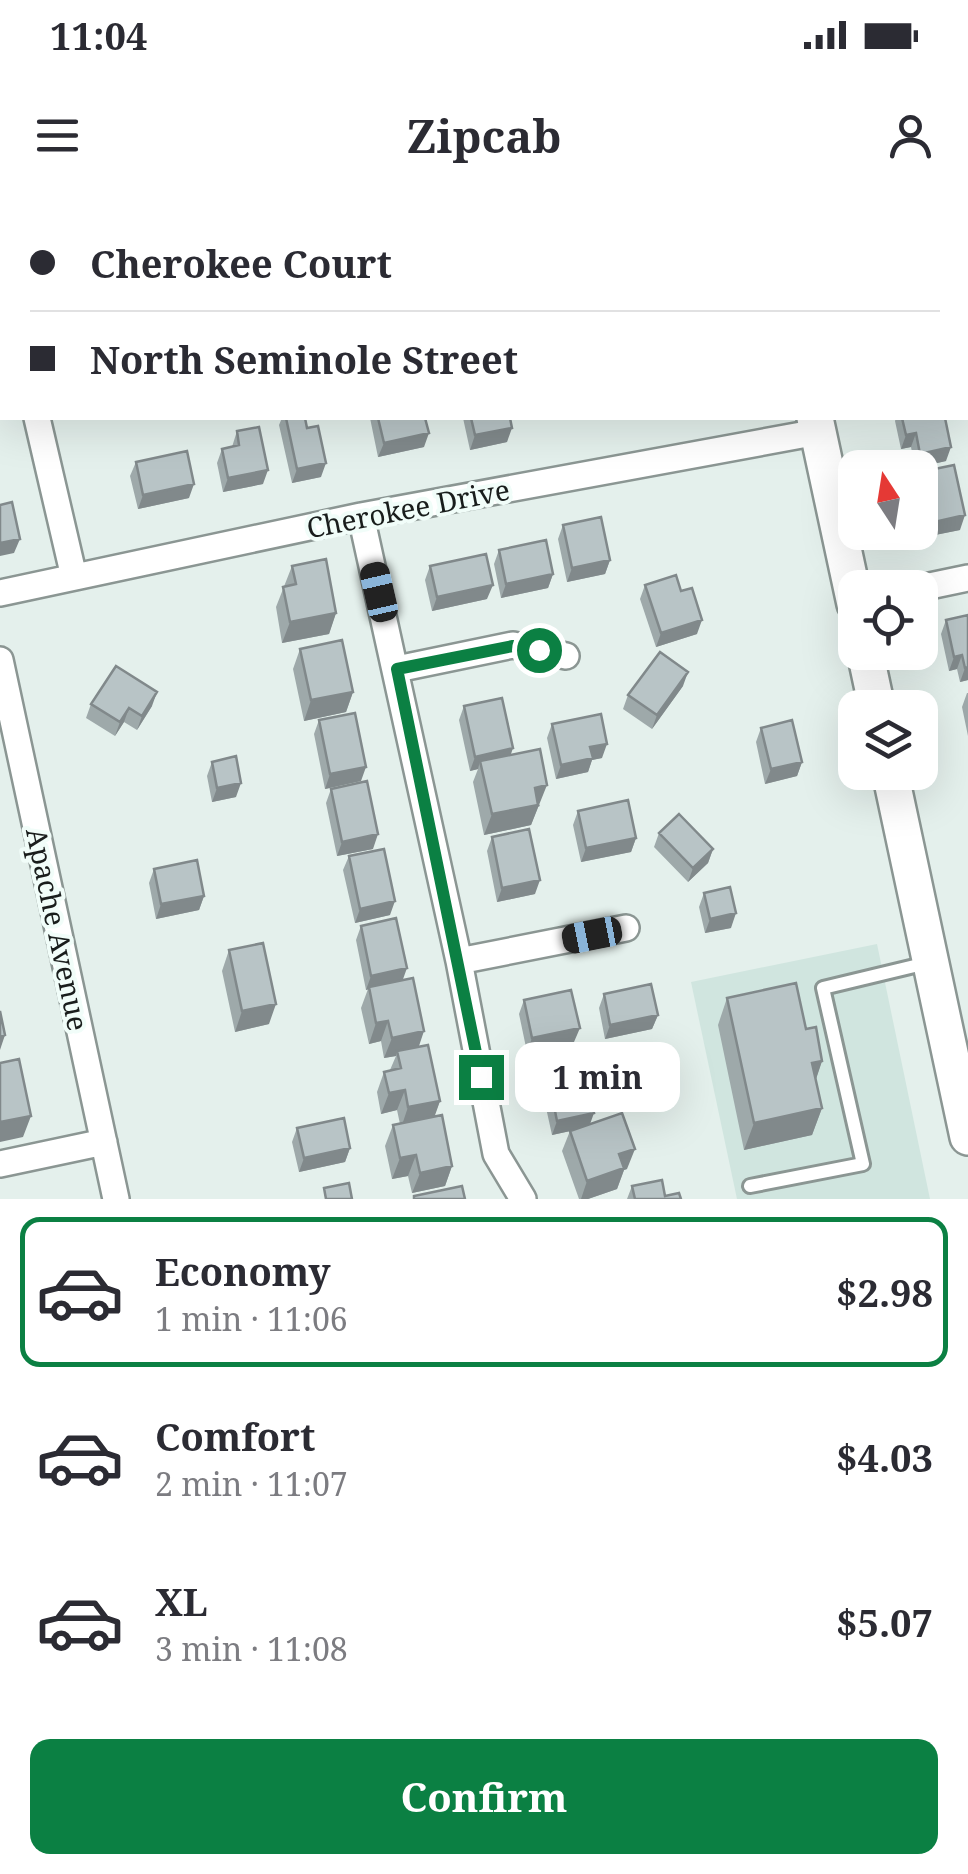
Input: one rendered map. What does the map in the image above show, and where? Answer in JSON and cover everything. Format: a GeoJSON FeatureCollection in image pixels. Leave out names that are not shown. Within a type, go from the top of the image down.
{"type":"FeatureCollection","features":[{"type":"Feature","properties":{"kind":"main road"},"geometry":{"type":"LineString","coordinates":[[817,425],[848,570]]}},
{"type":"Feature","properties":{"kind":"main road"},"geometry":{"type":"LineString","coordinates":[[894,790],[968,1137]]}},
{"type":"Feature","properties":{"kind":"street"},"geometry":{"type":"LineString","coordinates":[[37,420],[74,578]]}},
{"type":"Feature","properties":{"kind":"street","name":"Cherokee Drive"},"geometry":{"type":"LineString","coordinates":[[0,592],[817,425]]}},
{"type":"Feature","properties":{"kind":"street"},"geometry":{"type":"LineString","coordinates":[[361,516],[459,961],[496,1154],[523,1199]]}},
{"type":"Feature","properties":{"kind":"street"},"geometry":{"type":"LineString","coordinates":[[938,584],[968,578]]}},
{"type":"Feature","properties":{"kind":"street"},"geometry":{"type":"LineString","coordinates":[[397,669],[513,646],[566,656]]}},
{"type":"Feature","properties":{"kind":"street","name":"Apache Avenue"},"geometry":{"type":"LineString","coordinates":[[0,660],[116,1199]]}},
{"type":"Feature","properties":{"kind":"street"},"geometry":{"type":"LineString","coordinates":[[459,961],[626,928]]}},
{"type":"Feature","properties":{"kind":"street"},"geometry":{"type":"LineString","coordinates":[[0,1164],[104,1142]]}},
{"type":"Feature","properties":{"kind":"lane"},"geometry":{"type":"LineString","coordinates":[[750,1186],[863,1164],[823,988],[930,962]]}},
{"type":"Feature","properties":{"kind":"shaded area"},"geometry":{"type":"Polygon","coordinates":[[[877,944],[930,1199],[737,1199],[691,982],[877,944]]]}},
{"type":"Feature","properties":{"kind":"building"},"geometry":{"type":"Polygon","coordinates":[[[286,420],[305,420],[307,428],[318,426],[326,463],[297,469],[286,420]]]}},
{"type":"Feature","properties":{"kind":"building"},"geometry":{"type":"Polygon","coordinates":[[[378,420],[426,420],[429,433],[384,443],[378,420]]]}},
{"type":"Feature","properties":{"kind":"building"},"geometry":{"type":"Polygon","coordinates":[[[471,420],[510,420],[512,428],[475,435],[471,420]]]}},
{"type":"Feature","properties":{"kind":"building"},"geometry":{"type":"Polygon","coordinates":[[[902,420],[945,420],[951,447],[919,450],[916,433],[906,435],[902,420]]]}},
{"type":"Feature","properties":{"kind":"building"},"geometry":{"type":"Polygon","coordinates":[[[259,427],[268,470],[228,478],[222,449],[239,445],[237,431],[259,427]]]}},
{"type":"Feature","properties":{"kind":"building"},"geometry":{"type":"Polygon","coordinates":[[[187,451],[194,484],[143,495],[136,462],[187,451]]]}},
{"type":"Feature","properties":{"kind":"building"},"geometry":{"type":"Polygon","coordinates":[[[954,465],[965,515],[938,521],[938,468],[954,465]]]}},
{"type":"Feature","properties":{"kind":"building"},"geometry":{"type":"Polygon","coordinates":[[[12,502],[20,539],[0,543],[0,505],[12,502]]]}},
{"type":"Feature","properties":{"kind":"building"},"geometry":{"type":"Polygon","coordinates":[[[601,517],[610,560],[572,568],[563,525],[601,517]]]}},
{"type":"Feature","properties":{"kind":"building"},"geometry":{"type":"Polygon","coordinates":[[[546,540],[553,574],[506,584],[499,550],[546,540]]]}},
{"type":"Feature","properties":{"kind":"building"},"geometry":{"type":"Polygon","coordinates":[[[486,554],[493,585],[437,597],[430,566],[486,554]]]}},
{"type":"Feature","properties":{"kind":"building"},"geometry":{"type":"Polygon","coordinates":[[[326,559],[336,613],[290,622],[283,587],[296,584],[292,566],[326,559]]]}},
{"type":"Feature","properties":{"kind":"building"},"geometry":{"type":"Polygon","coordinates":[[[676,575],[681,591],[692,588],[702,620],[661,633],[645,585],[676,575]]]}},
{"type":"Feature","properties":{"kind":"building"},"geometry":{"type":"Polygon","coordinates":[[[968,615],[965,668],[962,655],[954,657],[946,620],[968,615]]]}},
{"type":"Feature","properties":{"kind":"building"},"geometry":{"type":"Polygon","coordinates":[[[342,640],[353,692],[311,700],[300,649],[342,640]]]}},
{"type":"Feature","properties":{"kind":"building"},"geometry":{"type":"Polygon","coordinates":[[[660,652],[688,672],[657,715],[628,695],[660,652]]]}},
{"type":"Feature","properties":{"kind":"building"},"geometry":{"type":"Polygon","coordinates":[[[116,666],[157,692],[142,716],[129,708],[120,722],[91,704],[116,666]]]}},
{"type":"Feature","properties":{"kind":"building"},"geometry":{"type":"Polygon","coordinates":[[[502,698],[513,748],[475,757],[464,706],[502,698]]]}},
{"type":"Feature","properties":{"kind":"building"},"geometry":{"type":"Polygon","coordinates":[[[355,713],[366,767],[330,774],[319,720],[355,713]]]}},
{"type":"Feature","properties":{"kind":"building"},"geometry":{"type":"Polygon","coordinates":[[[601,714],[607,744],[590,747],[593,758],[561,765],[552,724],[601,714]]]}},
{"type":"Feature","properties":{"kind":"building"},"geometry":{"type":"Polygon","coordinates":[[[792,720],[802,762],[771,769],[761,728],[792,720]]]}},
{"type":"Feature","properties":{"kind":"building"},"geometry":{"type":"Polygon","coordinates":[[[540,749],[547,785],[535,788],[538,805],[492,814],[480,761],[540,749]]]}},
{"type":"Feature","properties":{"kind":"building"},"geometry":{"type":"Polygon","coordinates":[[[236,756],[241,783],[217,788],[212,762],[236,756]]]}},
{"type":"Feature","properties":{"kind":"building"},"geometry":{"type":"Polygon","coordinates":[[[367,781],[378,834],[342,842],[331,789],[367,781]]]}},
{"type":"Feature","properties":{"kind":"building"},"geometry":{"type":"Polygon","coordinates":[[[628,800],[636,838],[586,848],[578,811],[628,800]]]}},
{"type":"Feature","properties":{"kind":"building"},"geometry":{"type":"Polygon","coordinates":[[[679,814],[713,849],[693,868],[659,833],[679,814]]]}},
{"type":"Feature","properties":{"kind":"building"},"geometry":{"type":"Polygon","coordinates":[[[529,829],[540,880],[502,888],[492,837],[529,829]]]}},
{"type":"Feature","properties":{"kind":"building"},"geometry":{"type":"Polygon","coordinates":[[[384,849],[395,901],[360,909],[349,856],[384,849]]]}},
{"type":"Feature","properties":{"kind":"building"},"geometry":{"type":"Polygon","coordinates":[[[197,860],[204,896],[161,904],[154,869],[197,860]]]}},
{"type":"Feature","properties":{"kind":"building"},"geometry":{"type":"Polygon","coordinates":[[[730,887],[736,913],[710,919],[704,893],[730,887]]]}},
{"type":"Feature","properties":{"kind":"building"},"geometry":{"type":"Polygon","coordinates":[[[396,918],[407,968],[371,976],[361,926],[396,918]]]}},
{"type":"Feature","properties":{"kind":"building"},"geometry":{"type":"Polygon","coordinates":[[[263,943],[276,1004],[242,1011],[229,950],[263,943]]]}},
{"type":"Feature","properties":{"kind":"building"},"geometry":{"type":"Polygon","coordinates":[[[413,978],[424,1031],[392,1038],[388,1021],[376,1023],[369,987],[413,978]]]}},
{"type":"Feature","properties":{"kind":"building"},"geometry":{"type":"Polygon","coordinates":[[[796,983],[806,1029],[816,1027],[822,1061],[812,1063],[822,1108],[754,1123],[727,998],[796,983]]]}},
{"type":"Feature","properties":{"kind":"building"},"geometry":{"type":"Polygon","coordinates":[[[651,984],[658,1015],[610,1025],[604,994],[651,984]]]}},
{"type":"Feature","properties":{"kind":"building"},"geometry":{"type":"Polygon","coordinates":[[[571,990],[580,1028],[532,1038],[524,1000],[571,990]]]}},
{"type":"Feature","properties":{"kind":"building"},"geometry":{"type":"Polygon","coordinates":[[[0,1011],[5,1035],[0,1037],[0,1011]]]}},
{"type":"Feature","properties":{"kind":"building"},"geometry":{"type":"Polygon","coordinates":[[[428,1045],[440,1101],[408,1107],[405,1090],[389,1093],[384,1072],[401,1068],[397,1051],[428,1045]]]}},
{"type":"Feature","properties":{"kind":"building"},"geometry":{"type":"Polygon","coordinates":[[[19,1059],[31,1116],[0,1122],[0,1063],[19,1059]]]}},
{"type":"Feature","properties":{"kind":"building"},"geometry":{"type":"Polygon","coordinates":[[[583,1063],[594,1113],[557,1121],[547,1071],[583,1063]]]}},
{"type":"Feature","properties":{"kind":"building"},"geometry":{"type":"Polygon","coordinates":[[[622,1113],[635,1149],[619,1154],[624,1168],[587,1181],[570,1131],[622,1113]]]}},
{"type":"Feature","properties":{"kind":"building"},"geometry":{"type":"Polygon","coordinates":[[[442,1115],[452,1166],[420,1173],[416,1155],[400,1158],[393,1125],[442,1115]]]}},
{"type":"Feature","properties":{"kind":"building"},"geometry":{"type":"Polygon","coordinates":[[[344,1118],[350,1148],[304,1158],[297,1128],[344,1118]]]}},
{"type":"Feature","properties":{"kind":"building"},"geometry":{"type":"Polygon","coordinates":[[[662,1180],[665,1196],[679,1193],[681,1199],[635,1199],[632,1186],[662,1180]]]}},
{"type":"Feature","properties":{"kind":"building"},"geometry":{"type":"Polygon","coordinates":[[[349,1183],[352,1199],[326,1199],[324,1188],[349,1183]]]}},
{"type":"Feature","properties":{"kind":"building"},"geometry":{"type":"Polygon","coordinates":[[[462,1186],[465,1199],[414,1199],[414,1196],[462,1186]]]}},
{"type":"Feature","properties":{"kind":"route"},"geometry":{"type":"LineString","coordinates":[[481,1077],[397,669],[513,646],[539,650]]}}]}
